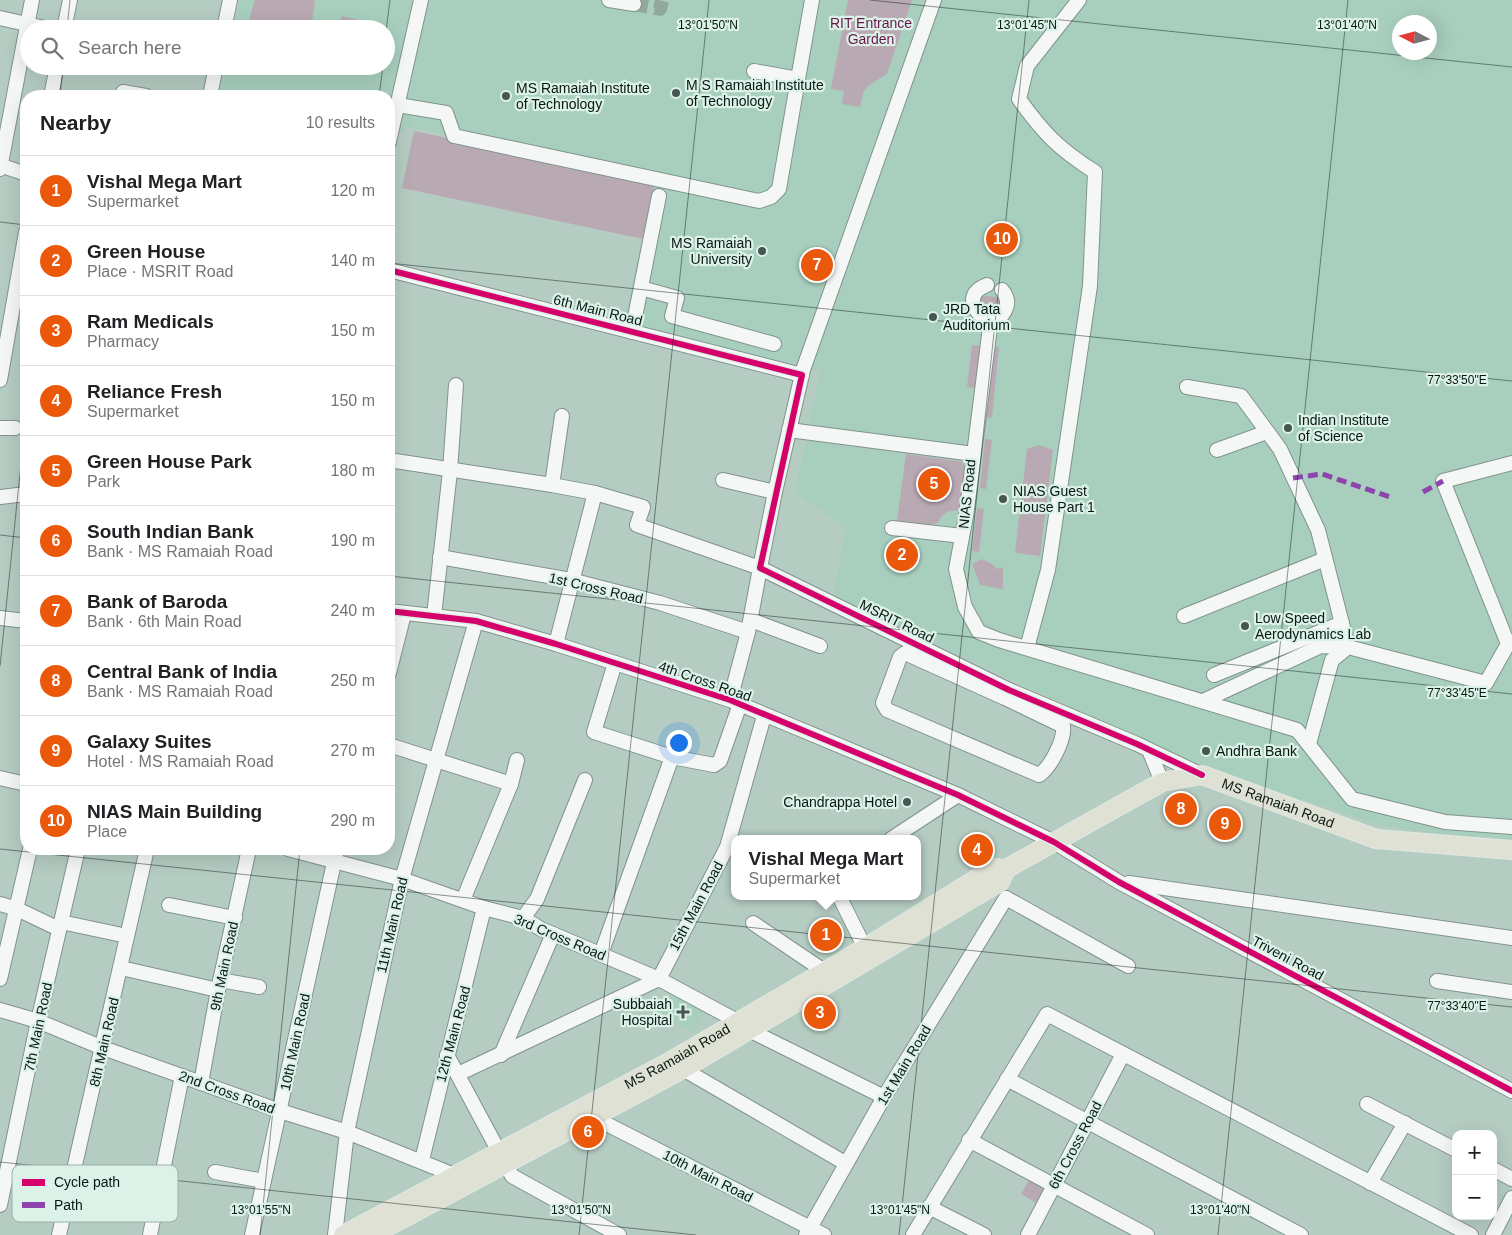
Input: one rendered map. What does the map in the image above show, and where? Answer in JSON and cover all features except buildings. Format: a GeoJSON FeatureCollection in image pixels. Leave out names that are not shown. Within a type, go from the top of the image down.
{"type":"FeatureCollection","features":[{"type":"Feature","properties":{"kind":"main road","name":"MS Ramaiah Road"},"geometry":{"type":"LineString","coordinates":[[343,1235],[454,1175],[502,1159],[683,1069],[824,971],[865,948],[994,868],[1006,869],[1162,782],[1202,775],[1376,839],[1512,850]]}},
{"type":"Feature","properties":{"kind":"main road","name":"MS Ramaiah Road"},"geometry":{"type":"LineString","coordinates":[[372,1235],[502,1159],[581,1107],[671,1060],[743,1026],[1000,882],[1006,869]]}},
{"type":"Feature","properties":{"kind":"street"},"geometry":{"type":"LineString","coordinates":[[28,20],[32,0]]}},
{"type":"Feature","properties":{"kind":"street"},"geometry":{"type":"LineString","coordinates":[[66,20],[70,0]]}},
{"type":"Feature","properties":{"kind":"street"},"geometry":{"type":"LineString","coordinates":[[226,20],[230,0]]}},
{"type":"Feature","properties":{"kind":"street"},"geometry":{"type":"LineString","coordinates":[[395,116],[421,0]]}},
{"type":"Feature","properties":{"kind":"street"},"geometry":{"type":"LineString","coordinates":[[608,0],[634,4]]}},
{"type":"Feature","properties":{"kind":"street"},"geometry":{"type":"LineString","coordinates":[[398,105],[446,113],[454,136],[759,201],[771,197],[779,189],[812,0]]}},
{"type":"Feature","properties":{"kind":"street"},"geometry":{"type":"LineString","coordinates":[[615,663],[594,732],[672,757],[714,765],[720,761],[735,702],[775,492],[802,375],[934,0]]}},
{"type":"Feature","properties":{"kind":"street"},"geometry":{"type":"LineString","coordinates":[[1028,648],[1048,570],[1089,296],[1095,172],[1071,157],[1042,132],[1019,100],[1027,66],[1079,0]]}},
{"type":"Feature","properties":{"kind":"street"},"geometry":{"type":"LineString","coordinates":[[0,18],[20,22]]}},
{"type":"Feature","properties":{"kind":"street"},"geometry":{"type":"LineString","coordinates":[[20,61],[0,166],[20,172]]}},
{"type":"Feature","properties":{"kind":"street"},"geometry":{"type":"LineString","coordinates":[[754,71],[798,79]]}},
{"type":"Feature","properties":{"kind":"street"},"geometry":{"type":"LineString","coordinates":[[53,90],[56,75]]}},
{"type":"Feature","properties":{"kind":"street"},"geometry":{"type":"LineString","coordinates":[[211,90],[214,75]]}},
{"type":"Feature","properties":{"kind":"street"},"geometry":{"type":"LineString","coordinates":[[632,332],[659,196]]}},
{"type":"Feature","properties":{"kind":"street"},"geometry":{"type":"LineString","coordinates":[[0,380],[20,266]]}},
{"type":"Feature","properties":{"kind":"street","name":"6th Main Road"},"geometry":{"type":"LineString","coordinates":[[395,272],[802,375]]}},
{"type":"Feature","properties":{"kind":"street"},"geometry":{"type":"LineString","coordinates":[[987,285],[977,291],[973,301],[974,307],[980,316],[991,319],[1001,315],[1007,305],[1006,294],[1002,290]]}},
{"type":"Feature","properties":{"kind":"street"},"geometry":{"type":"LineString","coordinates":[[641,288],[677,298],[672,316],[774,344]]}},
{"type":"Feature","properties":{"kind":"street"},"geometry":{"type":"LineString","coordinates":[[974,454],[991,319]]}},
{"type":"Feature","properties":{"kind":"street"},"geometry":{"type":"LineString","coordinates":[[434,616],[450,471],[456,385]]}},
{"type":"Feature","properties":{"kind":"street"},"geometry":{"type":"LineString","coordinates":[[1187,387],[1241,396],[1280,449],[1318,530],[1348,648]]}},
{"type":"Feature","properties":{"kind":"street"},"geometry":{"type":"LineString","coordinates":[[552,485],[562,416]]}},
{"type":"Feature","properties":{"kind":"street"},"geometry":{"type":"LineString","coordinates":[[0,428],[15,428]]}},
{"type":"Feature","properties":{"kind":"street","name":"NIAS Road"},"geometry":{"type":"LineString","coordinates":[[789,430],[974,454],[956,569],[964,607],[979,632],[1297,730],[1352,799],[1445,822],[1512,827]]}},
{"type":"Feature","properties":{"kind":"street"},"geometry":{"type":"LineString","coordinates":[[1217,450],[1267,432]]}},
{"type":"Feature","properties":{"kind":"street"},"geometry":{"type":"LineString","coordinates":[[395,461],[595,493],[556,644]]}},
{"type":"Feature","properties":{"kind":"street"},"geometry":{"type":"LineString","coordinates":[[1203,701],[1321,646],[1348,648],[1486,683],[1508,644],[1443,481],[1512,463]]}},
{"type":"Feature","properties":{"kind":"street"},"geometry":{"type":"LineString","coordinates":[[722,480],[775,492]]}},
{"type":"Feature","properties":{"kind":"street","name":"MSRIT Road"},"geometry":{"type":"LineString","coordinates":[[595,493],[643,507],[637,526],[760,568],[1007,694],[1149,750],[1202,775]]}},
{"type":"Feature","properties":{"kind":"street"},"geometry":{"type":"LineString","coordinates":[[0,497],[20,495]]}},
{"type":"Feature","properties":{"kind":"street"},"geometry":{"type":"LineString","coordinates":[[892,528],[962,536]]}},
{"type":"Feature","properties":{"kind":"street","name":"1st Cross Road"},"geometry":{"type":"LineString","coordinates":[[440,557],[571,580],[820,646]]}},
{"type":"Feature","properties":{"kind":"street"},"geometry":{"type":"LineString","coordinates":[[1184,616],[1325,559]]}},
{"type":"Feature","properties":{"kind":"street","name":"4th Cross Road"},"geometry":{"type":"LineString","coordinates":[[395,612],[476,621],[556,644],[735,702],[764,716],[958,795],[1054,842]]}},
{"type":"Feature","properties":{"kind":"street"},"geometry":{"type":"LineString","coordinates":[[395,649],[404,614]]}},
{"type":"Feature","properties":{"kind":"street"},"geometry":{"type":"LineString","coordinates":[[0,618],[20,620]]}},
{"type":"Feature","properties":{"kind":"street","name":"11th Main Road"},"geometry":{"type":"LineString","coordinates":[[335,1235],[347,1132],[402,879],[476,621]]}},
{"type":"Feature","properties":{"kind":"street"},"geometry":{"type":"LineString","coordinates":[[1214,675],[1342,623]]}},
{"type":"Feature","properties":{"kind":"street"},"geometry":{"type":"LineString","coordinates":[[1309,744],[1332,660],[1348,648]]}},
{"type":"Feature","properties":{"kind":"street"},"geometry":{"type":"LineString","coordinates":[[905,653],[1007,694],[1063,726],[1062,739],[1046,768],[1039,776],[887,710],[883,703],[900,657],[905,653]]}},
{"type":"Feature","properties":{"kind":"street","name":"15th Main Road"},"geometry":{"type":"LineString","coordinates":[[659,979],[727,847],[764,716]]}},
{"type":"Feature","properties":{"kind":"street"},"geometry":{"type":"LineString","coordinates":[[395,746],[511,784]]}},
{"type":"Feature","properties":{"kind":"street"},"geometry":{"type":"LineString","coordinates":[[1149,750],[1162,782]]}},
{"type":"Feature","properties":{"kind":"street"},"geometry":{"type":"LineString","coordinates":[[601,954],[672,757]]}},
{"type":"Feature","properties":{"kind":"street"},"geometry":{"type":"LineString","coordinates":[[463,900],[511,784],[517,760]]}},
{"type":"Feature","properties":{"kind":"street"},"geometry":{"type":"LineString","coordinates":[[0,778],[20,783]]}},
{"type":"Feature","properties":{"kind":"street"},"geometry":{"type":"LineString","coordinates":[[523,918],[537,899],[585,780]]}},
{"type":"Feature","properties":{"kind":"street"},"geometry":{"type":"LineString","coordinates":[[897,835],[958,795]]}},
{"type":"Feature","properties":{"kind":"street","name":"Triveni Road"},"geometry":{"type":"LineString","coordinates":[[1054,842],[1119,882],[1512,1091]]}},
{"type":"Feature","properties":{"kind":"street"},"geometry":{"type":"LineString","coordinates":[[0,979],[29,855]]}},
{"type":"Feature","properties":{"kind":"street","name":"7th Main Road"},"geometry":{"type":"LineString","coordinates":[[0,1205],[38,1021],[77,855]]}},
{"type":"Feature","properties":{"kind":"street","name":"8th Main Road"},"geometry":{"type":"LineString","coordinates":[[75,1165],[146,855]]}},
{"type":"Feature","properties":{"kind":"street","name":"9th Main Road"},"geometry":{"type":"LineString","coordinates":[[201,1083],[219,985],[248,855]]}},
{"type":"Feature","properties":{"kind":"street","name":"10th Main Road"},"geometry":{"type":"LineString","coordinates":[[252,1235],[335,855]]}},
{"type":"Feature","properties":{"kind":"street","name":"3rd Cross Road"},"geometry":{"type":"LineString","coordinates":[[338,855],[484,908],[523,918],[553,934],[659,979],[743,1026],[884,1097]]}},
{"type":"Feature","properties":{"kind":"street"},"geometry":{"type":"LineString","coordinates":[[1006,869],[1006,898],[1128,966]]}},
{"type":"Feature","properties":{"kind":"street"},"geometry":{"type":"LineString","coordinates":[[1119,882],[1512,938]]}},
{"type":"Feature","properties":{"kind":"street","name":"1st Main Road"},"geometry":{"type":"LineString","coordinates":[[808,1231],[845,1163],[855,1152],[884,1097],[1006,898]]}},
{"type":"Feature","properties":{"kind":"street"},"geometry":{"type":"LineString","coordinates":[[841,900],[865,948]]}},
{"type":"Feature","properties":{"kind":"street"},"geometry":{"type":"LineString","coordinates":[[0,904],[60,926],[128,936]]}},
{"type":"Feature","properties":{"kind":"street"},"geometry":{"type":"LineString","coordinates":[[169,905],[235,918]]}},
{"type":"Feature","properties":{"kind":"street","name":"12th Main Road"},"geometry":{"type":"LineString","coordinates":[[422,1160],[484,908]]}},
{"type":"Feature","properties":{"kind":"street"},"geometry":{"type":"LineString","coordinates":[[753,923],[824,971]]}},
{"type":"Feature","properties":{"kind":"street"},"geometry":{"type":"LineString","coordinates":[[501,1055],[553,934]]}},
{"type":"Feature","properties":{"kind":"street"},"geometry":{"type":"LineString","coordinates":[[121,968],[219,985],[258,987]]}},
{"type":"Feature","properties":{"kind":"street"},"geometry":{"type":"LineString","coordinates":[[458,1074],[659,979]]}},
{"type":"Feature","properties":{"kind":"street"},"geometry":{"type":"LineString","coordinates":[[1437,981],[1512,992]]}},
{"type":"Feature","properties":{"kind":"street","name":"2nd Cross Road"},"geometry":{"type":"LineString","coordinates":[[0,1010],[38,1021],[103,1048],[280,1112],[347,1132],[422,1160],[454,1175]]}},
{"type":"Feature","properties":{"kind":"street"},"geometry":{"type":"LineString","coordinates":[[913,1235],[1046,1014],[1471,1235]]}},
{"type":"Feature","properties":{"kind":"street","name":"6th Cross Road"},"geometry":{"type":"LineString","coordinates":[[1028,1235],[1122,1054]]}},
{"type":"Feature","properties":{"kind":"street"},"geometry":{"type":"LineString","coordinates":[[447,1055],[512,1176],[617,1235]]}},
{"type":"Feature","properties":{"kind":"street"},"geometry":{"type":"LineString","coordinates":[[683,1069],[845,1163]]}},
{"type":"Feature","properties":{"kind":"street"},"geometry":{"type":"LineString","coordinates":[[164,1165],[182,1076]]}},
{"type":"Feature","properties":{"kind":"street"},"geometry":{"type":"LineString","coordinates":[[1006,1079],[1301,1235]]}},
{"type":"Feature","properties":{"kind":"street"},"geometry":{"type":"LineString","coordinates":[[1367,1104],[1452,1148]]}},
{"type":"Feature","properties":{"kind":"street","name":"10th Main Road"},"geometry":{"type":"LineString","coordinates":[[591,1116],[808,1231],[824,1235]]}},
{"type":"Feature","properties":{"kind":"street"},"geometry":{"type":"LineString","coordinates":[[1370,1183],[1405,1124]]}},
{"type":"Feature","properties":{"kind":"street"},"geometry":{"type":"LineString","coordinates":[[969,1140],[1147,1235]]}},
{"type":"Feature","properties":{"kind":"street"},"geometry":{"type":"LineString","coordinates":[[1497,1171],[1512,1179]]}},
{"type":"Feature","properties":{"kind":"street"},"geometry":{"type":"LineString","coordinates":[[215,1172],[264,1181]]}},
{"type":"Feature","properties":{"kind":"street"},"geometry":{"type":"LineString","coordinates":[[1493,1235],[1512,1198]]}},
{"type":"Feature","properties":{"kind":"street"},"geometry":{"type":"LineString","coordinates":[[929,1207],[984,1235]]}},
{"type":"Feature","properties":{"kind":"street","name":"8th Main Road"},"geometry":{"type":"LineString","coordinates":[[59,1235],[62,1222]]}},
{"type":"Feature","properties":{"kind":"street"},"geometry":{"type":"LineString","coordinates":[[150,1235],[153,1222]]}},
{"type":"Feature","properties":{"kind":"shaded area"},"geometry":{"type":"Polygon","coordinates":[[[240,0],[1512,0],[1512,839],[1450,836],[1380,825],[1217,772],[1148,743],[833,596],[846,528],[795,492],[820,372],[623,322],[655,180],[406,127],[404,133],[395,132],[395,90],[221,90],[224,75],[395,75],[395,20],[236,20],[240,0]]]}},
{"type":"Feature","properties":{"kind":"shaded area","name":"Subbaiah Hospital"},"geometry":{"type":"Polygon","coordinates":[[[674,991],[706,1012],[692,1033],[660,1012],[674,991]]]}},
{"type":"Feature","properties":{"kind":"green space"},"geometry":{"type":"Polygon","coordinates":[[[255,0],[315,0],[312,20],[249,20],[255,0]]]}},
{"type":"Feature","properties":{"kind":"green space","name":"RIT Entrance Garden"},"geometry":{"type":"Polygon","coordinates":[[[848,0],[912,0],[887,74],[869,85],[864,91],[860,107],[842,104],[844,91],[831,89],[848,0]]]}},
{"type":"Feature","properties":{"kind":"green space"},"geometry":{"type":"Polygon","coordinates":[[[342,16],[359,20],[341,20],[342,16]]]}},
{"type":"Feature","properties":{"kind":"green space"},"geometry":{"type":"Polygon","coordinates":[[[414,131],[655,182],[643,239],[402,188],[414,131]]]}},
{"type":"Feature","properties":{"kind":"green space"},"geometry":{"type":"Polygon","coordinates":[[[981,296],[1000,297],[1002,300],[999,309],[986,312],[979,305],[981,296]]]}},
{"type":"Feature","properties":{"kind":"green space"},"geometry":{"type":"Polygon","coordinates":[[[972,345],[981,346],[976,388],[967,387],[972,345]]]}},
{"type":"Feature","properties":{"kind":"green space"},"geometry":{"type":"Polygon","coordinates":[[[991,346],[999,347],[992,418],[985,417],[991,346]]]}},
{"type":"Feature","properties":{"kind":"green space"},"geometry":{"type":"Polygon","coordinates":[[[985,439],[992,440],[986,489],[980,488],[985,439]]]}},
{"type":"Feature","properties":{"kind":"green space"},"geometry":{"type":"Polygon","coordinates":[[[1039,445],[1053,450],[1040,556],[1015,553],[1027,449],[1039,445]]]}},
{"type":"Feature","properties":{"kind":"green space"},"geometry":{"type":"Polygon","coordinates":[[[906,454],[963,462],[966,476],[960,511],[946,513],[938,523],[928,525],[897,521],[906,454]]]}},
{"type":"Feature","properties":{"kind":"green space"},"geometry":{"type":"Polygon","coordinates":[[[977,508],[984,509],[979,552],[972,551],[977,508]]]}},
{"type":"Feature","properties":{"kind":"green space"},"geometry":{"type":"Polygon","coordinates":[[[982,559],[997,569],[1003,567],[1003,589],[980,585],[972,564],[982,559]]]}},
{"type":"Feature","properties":{"kind":"green space"},"geometry":{"type":"Polygon","coordinates":[[[1031,1177],[1046,1185],[1036,1203],[1021,1194],[1031,1177]]]}},
{"type":"Feature","properties":{"kind":"tunnel"},"geometry":{"type":"LineString","coordinates":[[634,4],[660,9],[662,0]]}},
{"type":"Feature","properties":{"kind":"marked path"},"geometry":{"type":"LineString","coordinates":[[1293,478],[1322,474],[1393,498]]}},
{"type":"Feature","properties":{"kind":"marked path"},"geometry":{"type":"LineString","coordinates":[[1423,492],[1443,481]]}},
{"type":"Feature","properties":{"kind":"cycle path"},"geometry":{"type":"LineString","coordinates":[[395,272],[802,375],[760,568],[1009,690],[1137,744],[1202,775]]}},
{"type":"Feature","properties":{"kind":"cycle path"},"geometry":{"type":"LineString","coordinates":[[395,612],[476,621],[556,644],[730,700],[958,795],[1054,842],[1119,882],[1512,1091]]}},
{"type":"Feature","properties":{"kind":"place","name":"M S Ramaiah Institute of Technology"},"geometry":{"type":"Point","coordinates":[676,93]}},
{"type":"Feature","properties":{"kind":"place","name":"MS Ramaiah Institute of Technology"},"geometry":{"type":"Point","coordinates":[506,96]}},
{"type":"Feature","properties":{"kind":"place","name":"NIAS Main Building"},"geometry":{"type":"Point","coordinates":[1002,239]}},
{"type":"Feature","properties":{"kind":"place","name":"MS Ramaiah University"},"geometry":{"type":"Point","coordinates":[762,251]}},
{"type":"Feature","properties":{"kind":"place","name":"Bank of Baroda"},"geometry":{"type":"Point","coordinates":[817,265]}},
{"type":"Feature","properties":{"kind":"place","name":"JRD Tata Auditorium"},"geometry":{"type":"Point","coordinates":[933,317]}},
{"type":"Feature","properties":{"kind":"place","name":"Indian Institute of Science"},"geometry":{"type":"Point","coordinates":[1288,428]}},
{"type":"Feature","properties":{"kind":"place","name":"Green House Park"},"geometry":{"type":"Point","coordinates":[934,484]}},
{"type":"Feature","properties":{"kind":"place","name":"NIAS Guest House Part 1"},"geometry":{"type":"Point","coordinates":[1003,499]}},
{"type":"Feature","properties":{"kind":"place","name":"Green House"},"geometry":{"type":"Point","coordinates":[902,555]}},
{"type":"Feature","properties":{"kind":"place","name":"Low Speed Aerodynamics Lab"},"geometry":{"type":"Point","coordinates":[1245,626]}},
{"type":"Feature","properties":{"kind":"place","name":"Andhra Bank"},"geometry":{"type":"Point","coordinates":[1206,751]}},
{"type":"Feature","properties":{"kind":"place","name":"Chandrappa Hotel"},"geometry":{"type":"Point","coordinates":[907,802]}},
{"type":"Feature","properties":{"kind":"place","name":"Central Bank of India"},"geometry":{"type":"Point","coordinates":[1181,809]}},
{"type":"Feature","properties":{"kind":"place","name":"Galaxy Suites"},"geometry":{"type":"Point","coordinates":[1225,824]}},
{"type":"Feature","properties":{"kind":"place","name":"Reliance Fresh"},"geometry":{"type":"Point","coordinates":[977,850]}},
{"type":"Feature","properties":{"kind":"place","name":"Vishal Mega Mart"},"geometry":{"type":"Point","coordinates":[826,935]}},
{"type":"Feature","properties":{"kind":"place","name":"Subbaiah Hospital"},"geometry":{"type":"Point","coordinates":[683,1012]}},
{"type":"Feature","properties":{"kind":"place","name":"Ram Medicals"},"geometry":{"type":"Point","coordinates":[820,1013]}},
{"type":"Feature","properties":{"kind":"place","name":"South Indian Bank"},"geometry":{"type":"Point","coordinates":[588,1132]}}]}
